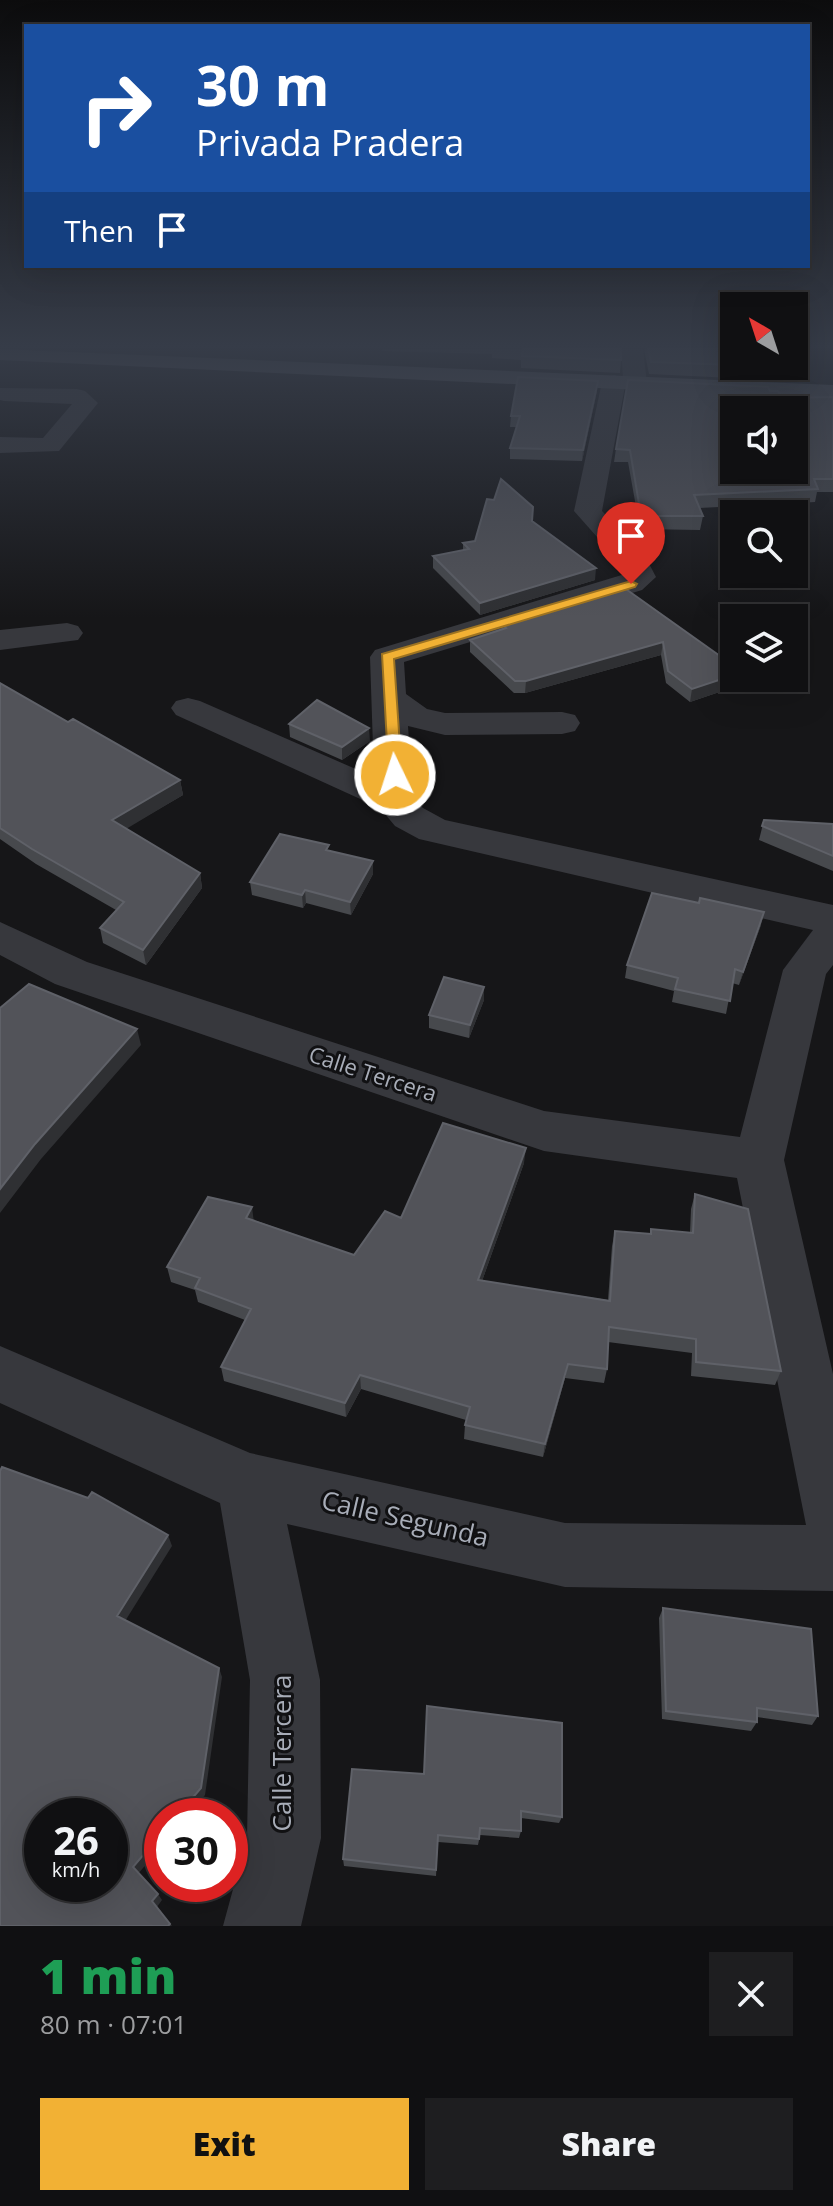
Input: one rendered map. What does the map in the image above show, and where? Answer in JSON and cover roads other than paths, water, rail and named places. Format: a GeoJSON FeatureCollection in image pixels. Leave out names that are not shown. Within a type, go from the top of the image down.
{"type":"FeatureCollection","features":[{"type":"Feature","properties":{"kind":"street"},"geometry":{"type":"LineString","coordinates":[[0,445],[50,446],[56,439]]}},
{"type":"Feature","properties":{"kind":"street"},"geometry":{"type":"LineString","coordinates":[[394,800],[387,657],[631,584],[641,577],[640,567],[596,524],[588,511],[608,439]]}},
{"type":"Feature","properties":{"kind":"street"},"geometry":{"type":"LineString","coordinates":[[0,640],[67,633]]}},
{"type":"Feature","properties":{"kind":"street"},"geometry":{"type":"LineString","coordinates":[[390,699],[415,717],[445,724],[562,723]]}},
{"type":"Feature","properties":{"kind":"street"},"geometry":{"type":"LineString","coordinates":[[188,708],[394,800],[409,817],[433,830],[833,920]]}},
{"type":"Feature","properties":{"kind":"street"},"geometry":{"type":"LineString","coordinates":[[833,935],[805,970],[759,1160],[833,1514]]}},
{"type":"Feature","properties":{"kind":"street","name":"Calle Tercera"},"geometry":{"type":"LineString","coordinates":[[0,937],[71,973],[544,1131],[759,1160]]}},
{"type":"Feature","properties":{"kind":"street","name":"Calle Segunda"},"geometry":{"type":"LineString","coordinates":[[0,1374],[248,1484],[565,1555],[833,1558]]}},
{"type":"Feature","properties":{"kind":"street","name":"Calle Tercera"},"geometry":{"type":"LineString","coordinates":[[248,1484],[285,1680],[284,1838],[262,1926]]}}]}
